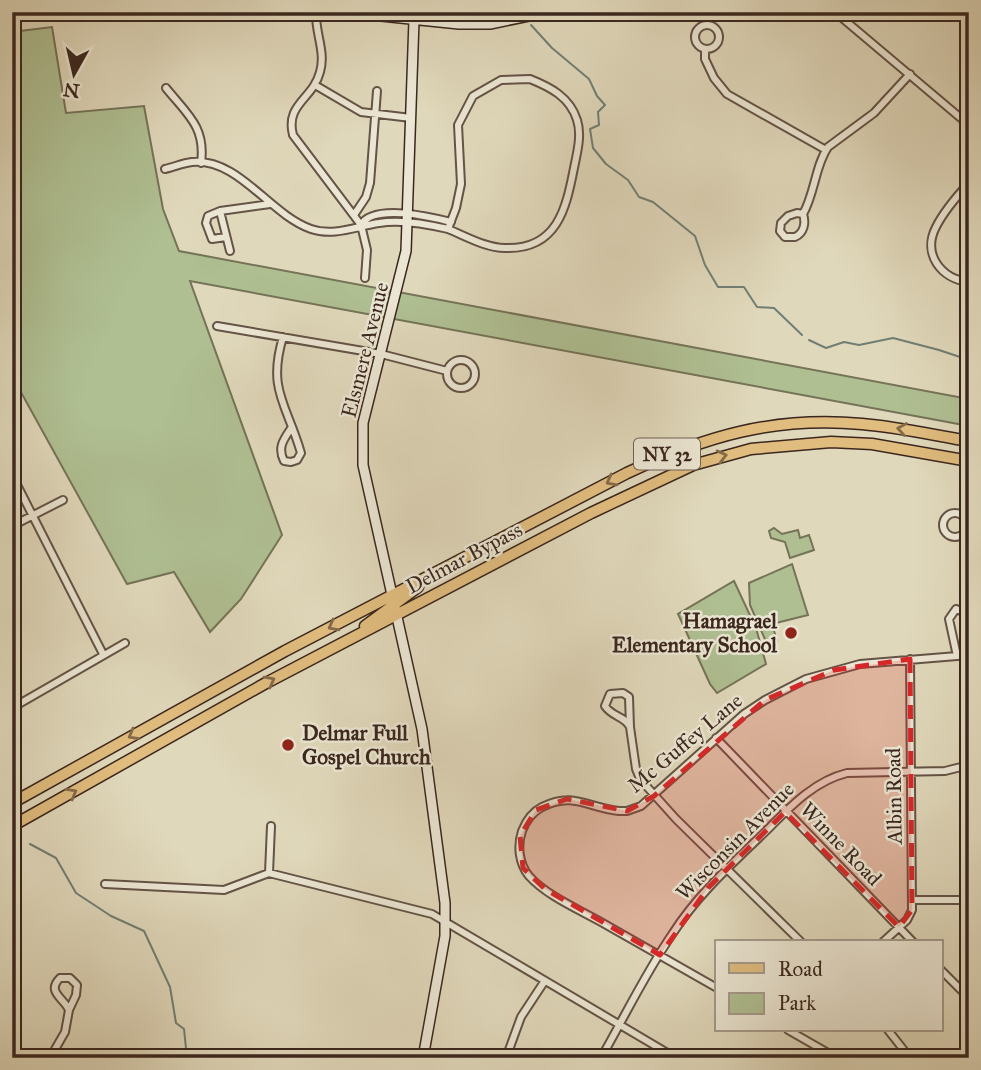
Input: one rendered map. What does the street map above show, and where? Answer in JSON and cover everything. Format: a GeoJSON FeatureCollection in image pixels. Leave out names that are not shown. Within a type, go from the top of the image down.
{"type":"FeatureCollection","features":[{"type":"Feature","properties":{"kind":"main road"},"geometry":{"type":"LineString","coordinates":[[12,17],[49,12]]}},
{"type":"Feature","properties":{"kind":"main road"},"geometry":{"type":"LineString","coordinates":[[342,12],[414,16],[459,24],[490,24],[514,16],[548,12]]}},
{"type":"Feature","properties":{"kind":"main road","name":"Elsmere Avenue"},"geometry":{"type":"LineString","coordinates":[[414,16],[409,219],[402,273],[363,423],[362,443],[363,464],[422,729],[446,923],[426,1057]]}},
{"type":"Feature","properties":{"kind":"main road","name":"Delmar Bypass"},"geometry":{"type":"LineString","coordinates":[[12,827],[213,712],[306,663],[414,590],[493,544],[662,456],[698,442],[749,429],[817,422],[862,424],[969,441]]}},
{"type":"Feature","properties":{"kind":"main road","name":"Delmar Bypass"},"geometry":{"type":"LineString","coordinates":[[12,803],[161,718],[645,485],[706,460],[751,449],[831,442],[872,444],[969,461]]}},
{"type":"Feature","properties":{"kind":"street"},"geometry":{"type":"LineString","coordinates":[[316,12],[323,62],[315,85],[291,116],[293,135],[361,225],[367,250],[365,278]]}},
{"type":"Feature","properties":{"kind":"street"},"geometry":{"type":"LineString","coordinates":[[835,12],[969,125]]}},
{"type":"Feature","properties":{"kind":"street"},"geometry":{"type":"LineString","coordinates":[[705,49],[705,59],[714,78],[727,94],[826,150]]}},
{"type":"Feature","properties":{"kind":"street"},"geometry":{"type":"LineString","coordinates":[[803,214],[791,214],[783,219],[780,227],[782,235],[790,238],[798,236],[805,223],[803,214],[810,201],[826,150],[874,113],[910,74]]}},
{"type":"Feature","properties":{"kind":"street"},"geometry":{"type":"LineString","coordinates":[[166,169],[192,162],[218,165],[231,171],[295,222],[315,231],[335,232],[361,225],[409,219],[429,225],[450,226],[503,249],[529,245],[547,235],[559,222],[567,204],[579,142],[578,120],[553,88],[530,79],[501,80],[473,96],[458,125],[461,184],[450,226]]}},
{"type":"Feature","properties":{"kind":"street"},"geometry":{"type":"LineString","coordinates":[[315,85],[361,112],[411,118]]}},
{"type":"Feature","properties":{"kind":"street"},"geometry":{"type":"LineString","coordinates":[[166,88],[199,131],[202,145],[201,163]]}},
{"type":"Feature","properties":{"kind":"street"},"geometry":{"type":"LineString","coordinates":[[354,215],[366,197],[370,183],[377,92]]}},
{"type":"Feature","properties":{"kind":"street"},"geometry":{"type":"LineString","coordinates":[[969,183],[937,226],[932,249],[937,265],[944,273],[969,282]]}},
{"type":"Feature","properties":{"kind":"street"},"geometry":{"type":"LineString","coordinates":[[226,237],[212,239],[206,226],[208,216],[220,211],[270,204]]}},
{"type":"Feature","properties":{"kind":"street"},"geometry":{"type":"LineString","coordinates":[[220,211],[230,251]]}},
{"type":"Feature","properties":{"kind":"street"},"geometry":{"type":"LineString","coordinates":[[217,326],[381,354],[447,371]]}},
{"type":"Feature","properties":{"kind":"street"},"geometry":{"type":"LineString","coordinates":[[284,337],[277,358],[276,372],[281,401],[292,427],[301,453],[297,460],[291,462],[284,461],[280,453],[292,427]]}},
{"type":"Feature","properties":{"kind":"street"},"geometry":{"type":"LineString","coordinates":[[460,360],[469,363],[475,375],[468,386],[459,388],[448,380],[447,371],[452,363],[460,360]]}},
{"type":"Feature","properties":{"kind":"street"},"geometry":{"type":"LineString","coordinates":[[12,475],[103,654]]}},
{"type":"Feature","properties":{"kind":"street"},"geometry":{"type":"LineString","coordinates":[[12,526],[64,500]]}},
{"type":"Feature","properties":{"kind":"street"},"geometry":{"type":"LineString","coordinates":[[957,656],[949,619],[956,609],[969,614]]}},
{"type":"Feature","properties":{"kind":"street"},"geometry":{"type":"LineString","coordinates":[[13,707],[125,643]]}},
{"type":"Feature","properties":{"kind":"street","name":"Mc Guffey Lane"},"geometry":{"type":"LineString","coordinates":[[715,987],[584,913],[536,882],[523,868],[519,848],[520,836],[529,818],[536,810],[558,800],[575,799],[611,810],[627,811],[641,806],[744,714],[806,679],[860,664],[969,656]]}},
{"type":"Feature","properties":{"kind":"street","name":"Albin Road"},"geometry":{"type":"LineString","coordinates":[[899,927],[911,915],[912,900],[910,659]]}},
{"type":"Feature","properties":{"kind":"street"},"geometry":{"type":"LineString","coordinates":[[630,727],[625,720],[610,713],[605,706],[610,694],[623,693],[629,697],[630,727],[640,779],[799,940]]}},
{"type":"Feature","properties":{"kind":"street","name":"Winne Road"},"geometry":{"type":"LineString","coordinates":[[716,738],[911,940]]}},
{"type":"Feature","properties":{"kind":"street","name":"Wisconsin Avenue"},"geometry":{"type":"LineString","coordinates":[[601,1058],[672,934],[692,906],[810,790],[835,776],[864,771],[945,771],[969,765]]}},
{"type":"Feature","properties":{"kind":"street"},"geometry":{"type":"LineString","coordinates":[[270,873],[271,826]]}},
{"type":"Feature","properties":{"kind":"street"},"geometry":{"type":"LineString","coordinates":[[109,874],[107,884],[224,890],[270,873],[436,916],[676,1058]]}},
{"type":"Feature","properties":{"kind":"street"},"geometry":{"type":"LineString","coordinates":[[912,900],[969,900]]}},
{"type":"Feature","properties":{"kind":"street"},"geometry":{"type":"LineString","coordinates":[[885,940],[899,927]]}},
{"type":"Feature","properties":{"kind":"street"},"geometry":{"type":"LineString","coordinates":[[942,971],[969,998]]}},
{"type":"Feature","properties":{"kind":"street"},"geometry":{"type":"LineString","coordinates":[[50,1058],[65,1031],[69,1010],[76,995],[77,985],[70,978],[60,978],[54,988],[55,994],[69,1010]]}},
{"type":"Feature","properties":{"kind":"street"},"geometry":{"type":"LineString","coordinates":[[506,1058],[521,1017],[544,982]]}},
{"type":"Feature","properties":{"kind":"street"},"geometry":{"type":"LineString","coordinates":[[792,1032],[837,1058]]}},
{"type":"Feature","properties":{"kind":"street"},"geometry":{"type":"LineString","coordinates":[[890,1032],[910,1058]]}},
{"type":"Feature","properties":{"kind":"highlighted area"},"geometry":{"type":"Polygon","coordinates":[[[910,659],[912,910],[899,927],[785,812],[708,888],[660,955],[545,889],[523,868],[520,836],[536,810],[567,799],[627,811],[654,796],[765,700],[834,670],[910,659]]]}},
{"type":"Feature","properties":{"kind":"green space"},"geometry":{"type":"Polygon","coordinates":[[[52,27],[66,113],[144,106],[163,209],[179,251],[969,399],[969,426],[190,281],[282,535],[241,599],[210,632],[174,572],[127,584],[12,376],[12,32],[52,27]]]}},
{"type":"Feature","properties":{"kind":"green space"},"geometry":{"type":"Polygon","coordinates":[[[774,528],[782,534],[798,530],[800,538],[809,535],[814,550],[790,558],[785,542],[771,538],[769,531],[774,528]]]}},
{"type":"Feature","properties":{"kind":"green space"},"geometry":{"type":"Polygon","coordinates":[[[792,564],[808,615],[772,624],[777,641],[767,644],[750,605],[749,583],[792,564]]]}},
{"type":"Feature","properties":{"kind":"green space"},"geometry":{"type":"Polygon","coordinates":[[[734,581],[756,628],[766,664],[717,693],[710,684],[678,614],[734,581]]]}},
{"type":"Feature","properties":{"kind":"waterway"},"geometry":{"type":"LineString","coordinates":[[531,25],[552,48],[589,79],[605,105],[598,112],[599,125],[590,129],[593,148],[606,164],[628,180],[639,197],[653,202],[695,236],[705,265],[718,287],[744,287],[757,307],[774,308],[802,335]]}},
{"type":"Feature","properties":{"kind":"waterway"},"geometry":{"type":"LineString","coordinates":[[809,340],[826,348],[844,342],[859,345],[893,338],[963,358],[969,364]]}},
{"type":"Feature","properties":{"kind":"waterway"},"geometry":{"type":"LineString","coordinates":[[30,844],[56,858],[76,893],[111,916],[144,931],[170,987],[176,1023],[184,1029],[187,1058]]}},
{"type":"Feature","properties":{"kind":"place","name":"Hamagrael Elementary School"},"geometry":{"type":"Point","coordinates":[791,633]}},
{"type":"Feature","properties":{"kind":"place","name":"Delmar Full Gospel Church"},"geometry":{"type":"Point","coordinates":[288,745]}}]}
